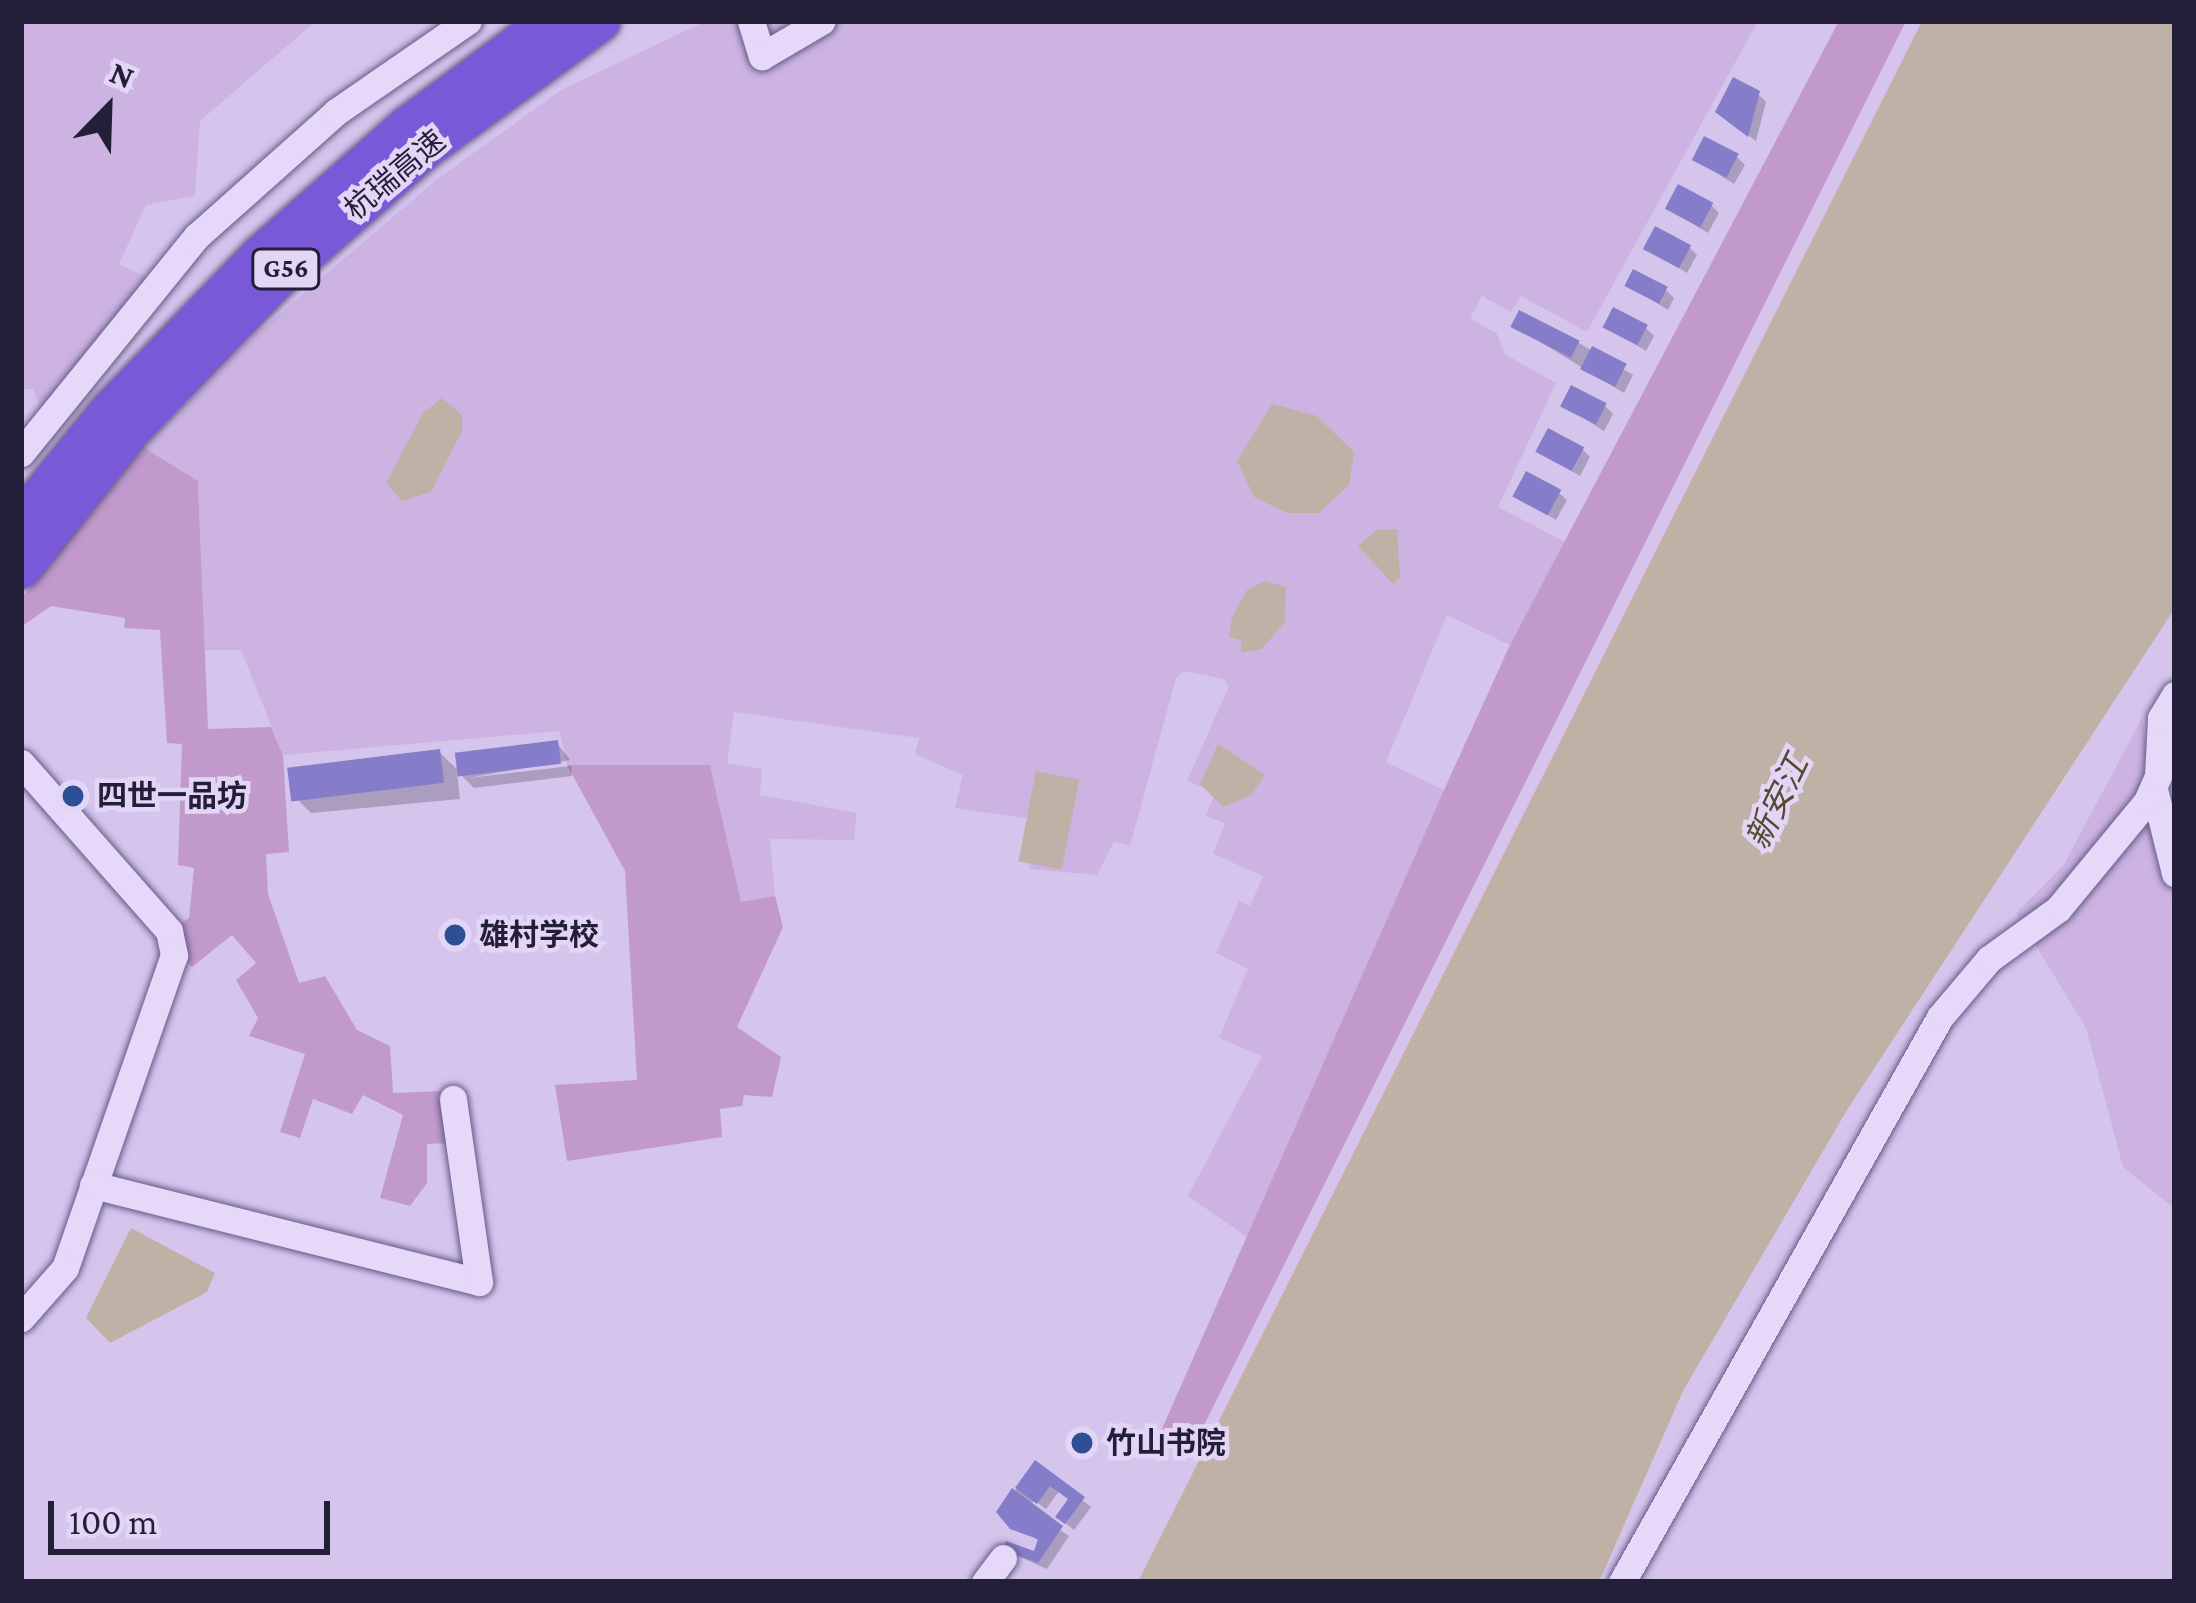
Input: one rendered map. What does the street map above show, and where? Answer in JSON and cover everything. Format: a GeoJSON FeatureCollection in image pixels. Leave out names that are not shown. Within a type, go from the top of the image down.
{"type":"FeatureCollection","features":[{"type":"Feature","properties":{"kind":"highway","name":"杭瑞高速"},"geometry":{"type":"LineString","coordinates":[[21,519],[122,396],[259,256],[407,126],[549,21]]}},
{"type":"Feature","properties":{"kind":"highway","name":"杭瑞高速"},"geometry":{"type":"LineString","coordinates":[[21,568],[131,429],[278,277],[425,148],[600,21]]}},
{"type":"Feature","properties":{"kind":"street"},"geometry":{"type":"LineString","coordinates":[[21,453],[196,236],[336,112],[468,21]]}},
{"type":"Feature","properties":{"kind":"street"},"geometry":{"type":"LineString","coordinates":[[751,21],[762,56],[822,21]]}},
{"type":"Feature","properties":{"kind":"street"},"geometry":{"type":"LineString","coordinates":[[2175,695],[2161,718],[2154,789],[2175,873]]}},
{"type":"Feature","properties":{"kind":"street"},"geometry":{"type":"LineString","coordinates":[[21,764],[173,944],[174,967],[64,1268],[21,1318]]}},
{"type":"Feature","properties":{"kind":"street"},"geometry":{"type":"LineString","coordinates":[[1622,1582],[1940,1017],[1989,959],[2058,909],[2154,789]]}},
{"type":"Feature","properties":{"kind":"street"},"geometry":{"type":"LineString","coordinates":[[93,1185],[479,1282],[453,1099]]}},
{"type":"Feature","properties":{"kind":"street"},"geometry":{"type":"LineString","coordinates":[[985,1582],[1004,1558]]}},
{"type":"Feature","properties":{"kind":"shaded area"},"geometry":{"type":"Polygon","coordinates":[[[21,21],[316,21],[200,121],[195,196],[146,205],[119,264],[148,278],[45,416],[33,389],[21,389],[21,21]]]}},
{"type":"Feature","properties":{"kind":"shaded area"},"geometry":{"type":"Polygon","coordinates":[[[706,21],[1758,21],[1587,332],[1521,296],[1511,312],[1482,296],[1470,318],[1497,334],[1505,354],[1556,383],[1498,507],[1567,543],[1510,645],[1447,615],[1386,762],[1444,790],[1247,1237],[1188,1196],[1262,1056],[1219,1038],[1248,969],[1216,953],[1239,901],[1250,906],[1263,876],[1213,854],[1225,823],[1206,816],[1215,793],[1187,781],[1229,686],[1224,679],[1184,671],[1176,678],[1130,846],[1114,841],[1097,875],[1029,869],[1031,819],[955,808],[963,775],[915,754],[919,738],[734,712],[727,763],[762,769],[760,795],[857,813],[854,840],[770,839],[775,896],[741,902],[710,765],[567,765],[560,731],[283,755],[241,650],[205,650],[198,481],[143,447],[256,334],[436,180],[561,90],[706,21]]]}},
{"type":"Feature","properties":{"kind":"shaded area"},"geometry":{"type":"Polygon","coordinates":[[[1839,21],[1906,21],[1192,1449],[1161,1431],[1444,790],[1510,645],[1839,21]]]}},
{"type":"Feature","properties":{"kind":"shaded area"},"geometry":{"type":"Polygon","coordinates":[[[143,447],[198,481],[208,729],[271,727],[283,755],[289,852],[266,854],[268,894],[299,983],[325,976],[357,1030],[390,1046],[393,1093],[445,1091],[452,1143],[427,1144],[427,1183],[410,1206],[380,1198],[403,1115],[363,1095],[352,1114],[313,1099],[300,1138],[280,1132],[305,1054],[249,1036],[258,1018],[236,980],[256,963],[232,935],[192,967],[186,961],[180,924],[189,918],[194,868],[178,865],[182,744],[167,743],[160,630],[124,628],[125,618],[51,606],[21,627],[21,599],[143,447]]]}},
{"type":"Feature","properties":{"kind":"shaded area"},"geometry":{"type":"Polygon","coordinates":[[[2142,718],[2150,766],[2175,829],[2175,1209],[2123,1167],[2086,1028],[2016,913],[2063,866],[2142,718]]]}},
{"type":"Feature","properties":{"kind":"shaded area"},"geometry":{"type":"Polygon","coordinates":[[[567,765],[710,765],[741,902],[775,896],[783,927],[737,1027],[781,1057],[772,1097],[744,1095],[742,1106],[720,1109],[722,1137],[567,1161],[555,1085],[637,1080],[625,871],[567,765]]]}},
{"type":"Feature","properties":{"kind":"water","name":"新安江"},"geometry":{"type":"Polygon","coordinates":[[[1922,21],[2175,21],[2175,608],[1847,1110],[1683,1391],[1599,1582],[1138,1582],[1922,21]]]}},
{"type":"Feature","properties":{"kind":"water"},"geometry":{"type":"Polygon","coordinates":[[[442,398],[462,415],[462,431],[431,492],[402,501],[386,483],[423,413],[442,398]]]}},
{"type":"Feature","properties":{"kind":"water"},"geometry":{"type":"Polygon","coordinates":[[[1272,404],[1317,416],[1354,452],[1349,485],[1319,513],[1287,513],[1254,497],[1237,461],[1272,404]]]}},
{"type":"Feature","properties":{"kind":"water"},"geometry":{"type":"Polygon","coordinates":[[[1397,529],[1400,578],[1393,584],[1358,546],[1377,530],[1397,529]]]}},
{"type":"Feature","properties":{"kind":"water"},"geometry":{"type":"Polygon","coordinates":[[[1265,581],[1286,587],[1285,622],[1262,649],[1241,653],[1241,640],[1229,637],[1232,617],[1247,590],[1265,581]]]}},
{"type":"Feature","properties":{"kind":"water"},"geometry":{"type":"Polygon","coordinates":[[[1218,744],[1265,775],[1251,795],[1223,807],[1200,784],[1218,744]]]}},
{"type":"Feature","properties":{"kind":"water"},"geometry":{"type":"Polygon","coordinates":[[[1036,771],[1079,779],[1062,870],[1018,861],[1036,771]]]}},
{"type":"Feature","properties":{"kind":"water"},"geometry":{"type":"Polygon","coordinates":[[[131,1228],[215,1273],[207,1292],[110,1343],[86,1318],[131,1228]]]}},
{"type":"Feature","properties":{"kind":"building"},"geometry":{"type":"Polygon","coordinates":[[[1733,77],[1760,91],[1748,137],[1715,112],[1733,77]]]}},
{"type":"Feature","properties":{"kind":"building"},"geometry":{"type":"Polygon","coordinates":[[[1704,136],[1739,154],[1726,178],[1692,160],[1704,136]]]}},
{"type":"Feature","properties":{"kind":"building"},"geometry":{"type":"Polygon","coordinates":[[[1678,184],[1713,203],[1700,228],[1665,209],[1678,184]]]}},
{"type":"Feature","properties":{"kind":"building"},"geometry":{"type":"Polygon","coordinates":[[[1655,226],[1691,245],[1679,268],[1643,249],[1655,226]]]}},
{"type":"Feature","properties":{"kind":"building"},"geometry":{"type":"Polygon","coordinates":[[[1633,269],[1668,287],[1659,304],[1624,286],[1633,269]]]}},
{"type":"Feature","properties":{"kind":"building"},"geometry":{"type":"Polygon","coordinates":[[[1613,307],[1648,325],[1637,345],[1603,327],[1613,307]]]}},
{"type":"Feature","properties":{"kind":"building"},"geometry":{"type":"Polygon","coordinates":[[[1519,310],[1580,341],[1571,358],[1510,327],[1519,310]]]}},
{"type":"Feature","properties":{"kind":"building"},"geometry":{"type":"Polygon","coordinates":[[[1592,346],[1627,364],[1615,387],[1580,369],[1592,346]]]}},
{"type":"Feature","properties":{"kind":"building"},"geometry":{"type":"Polygon","coordinates":[[[1571,385],[1607,403],[1596,425],[1560,406],[1571,385]]]}},
{"type":"Feature","properties":{"kind":"building"},"geometry":{"type":"Polygon","coordinates":[[[1548,428],[1584,447],[1572,471],[1535,452],[1548,428]]]}},
{"type":"Feature","properties":{"kind":"building"},"geometry":{"type":"Polygon","coordinates":[[[1526,471],[1561,490],[1548,515],[1512,497],[1526,471]]]}},
{"type":"Feature","properties":{"kind":"building"},"geometry":{"type":"Polygon","coordinates":[[[558,740],[561,764],[458,776],[455,753],[558,740]]]}},
{"type":"Feature","properties":{"kind":"building"},"geometry":{"type":"Polygon","coordinates":[[[440,749],[444,783],[291,802],[287,768],[440,749]]]}},
{"type":"Feature","properties":{"kind":"building"},"geometry":{"type":"Polygon","coordinates":[[[1035,1460],[1085,1497],[1065,1524],[1055,1517],[1068,1499],[1050,1486],[1037,1504],[1015,1488],[1035,1460]]]}},
{"type":"Feature","properties":{"kind":"building"},"geometry":{"type":"Polygon","coordinates":[[[1012,1488],[1063,1526],[1038,1563],[1002,1550],[1006,1541],[1034,1551],[1038,1539],[1010,1529],[996,1512],[1012,1488]]]}},
{"type":"Feature","properties":{"kind":"place","name":"四世一品坊"},"geometry":{"type":"Point","coordinates":[73,796]}},
{"type":"Feature","properties":{"kind":"place","name":"雄村学校"},"geometry":{"type":"Point","coordinates":[455,935]}},
{"type":"Feature","properties":{"kind":"place","name":"竹山书院"},"geometry":{"type":"Point","coordinates":[1082,1443]}}]}
